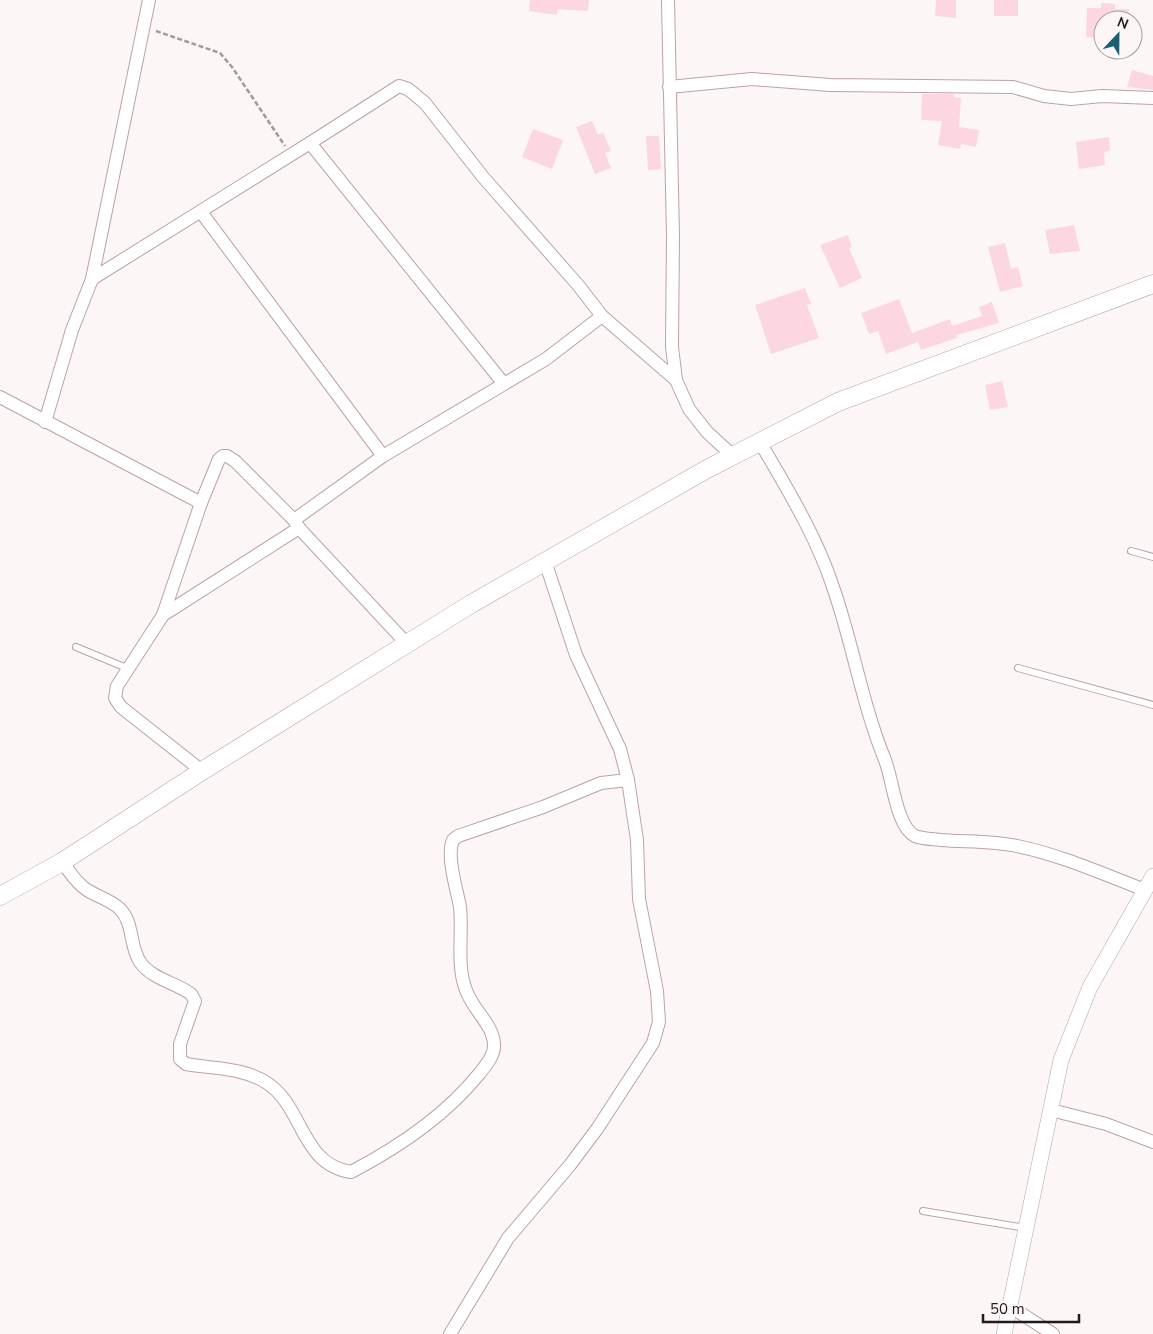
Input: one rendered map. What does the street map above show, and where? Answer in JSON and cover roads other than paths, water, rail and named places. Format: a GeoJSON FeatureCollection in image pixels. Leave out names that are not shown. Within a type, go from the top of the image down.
{"type":"FeatureCollection","features":[{"type":"Feature","properties":{"kind":"main road"},"geometry":{"type":"LineString","coordinates":[[0,896],[62,862],[202,771],[407,644],[545,562],[733,456],[838,402],[1153,284]]}},
{"type":"Feature","properties":{"kind":"street"},"geometry":{"type":"LineString","coordinates":[[45,422],[72,330],[92,279],[145,28],[149,0]]}},
{"type":"Feature","properties":{"kind":"street"},"geometry":{"type":"LineString","coordinates":[[668,0],[673,236],[672,347],[676,380],[689,409],[707,432],[733,456]]}},
{"type":"Feature","properties":{"kind":"street"},"geometry":{"type":"LineString","coordinates":[[669,87],[752,79],[830,85],[1013,87],[1044,96],[1071,99],[1102,96],[1153,98]]}},
{"type":"Feature","properties":{"kind":"street"},"geometry":{"type":"LineString","coordinates":[[92,279],[399,86],[408,89],[425,103],[483,177],[578,285],[602,316],[676,380]]}},
{"type":"Feature","properties":{"kind":"street"},"geometry":{"type":"LineString","coordinates":[[310,143],[504,384]]}},
{"type":"Feature","properties":{"kind":"street"},"geometry":{"type":"LineString","coordinates":[[201,212],[383,456]]}},
{"type":"Feature","properties":{"kind":"street"},"geometry":{"type":"LineString","coordinates":[[164,615],[297,524],[383,456],[546,359],[602,316]]}},
{"type":"Feature","properties":{"kind":"street"},"geometry":{"type":"LineString","coordinates":[[0,397],[201,503]]}},
{"type":"Feature","properties":{"kind":"street"},"geometry":{"type":"LineString","coordinates":[[760,442],[806,521],[822,554],[834,588],[870,722],[887,765],[906,828],[915,836],[930,839],[1014,846],[1044,852],[1150,884],[1090,987],[1061,1060],[1004,1334]]}},
{"type":"Feature","properties":{"kind":"street"},"geometry":{"type":"LineString","coordinates":[[202,771],[121,707],[115,698],[117,686],[164,615],[201,503],[219,459],[223,456],[227,456],[297,524],[407,644]]}},
{"type":"Feature","properties":{"kind":"street"},"geometry":{"type":"LineString","coordinates":[[450,1334],[508,1238],[570,1165],[597,1129],[653,1043],[659,1022],[657,991],[639,899],[637,840],[628,780],[620,749],[576,655],[545,562]]}},
{"type":"Feature","properties":{"kind":"street"},"geometry":{"type":"LineString","coordinates":[[62,862],[77,882],[88,891],[107,900],[123,912],[129,922],[134,949],[147,970],[191,994],[195,1001],[180,1044],[180,1060],[186,1064],[196,1066],[241,1072],[267,1083],[276,1090],[308,1143],[322,1160],[341,1171],[351,1172],[444,1112],[473,1082],[493,1052],[494,1043],[490,1030],[465,990],[462,972],[461,918],[451,856],[453,840],[458,836],[543,807],[601,783],[628,780]]}},
{"type":"Feature","properties":{"kind":"street"},"geometry":{"type":"LineString","coordinates":[[1051,1110],[1106,1124],[1153,1142]]}},
{"type":"Feature","properties":{"kind":"street"},"geometry":{"type":"LineString","coordinates":[[1011,1307],[1053,1334]]}},
{"type":"Feature","properties":{"kind":"lane"},"geometry":{"type":"LineString","coordinates":[[1131,551],[1153,557]]}},
{"type":"Feature","properties":{"kind":"lane"},"geometry":{"type":"LineString","coordinates":[[76,647],[129,669]]}},
{"type":"Feature","properties":{"kind":"lane"},"geometry":{"type":"LineString","coordinates":[[1018,668],[1153,705]]}},
{"type":"Feature","properties":{"kind":"lane"},"geometry":{"type":"LineString","coordinates":[[923,1211],[1027,1228]]}}]}
